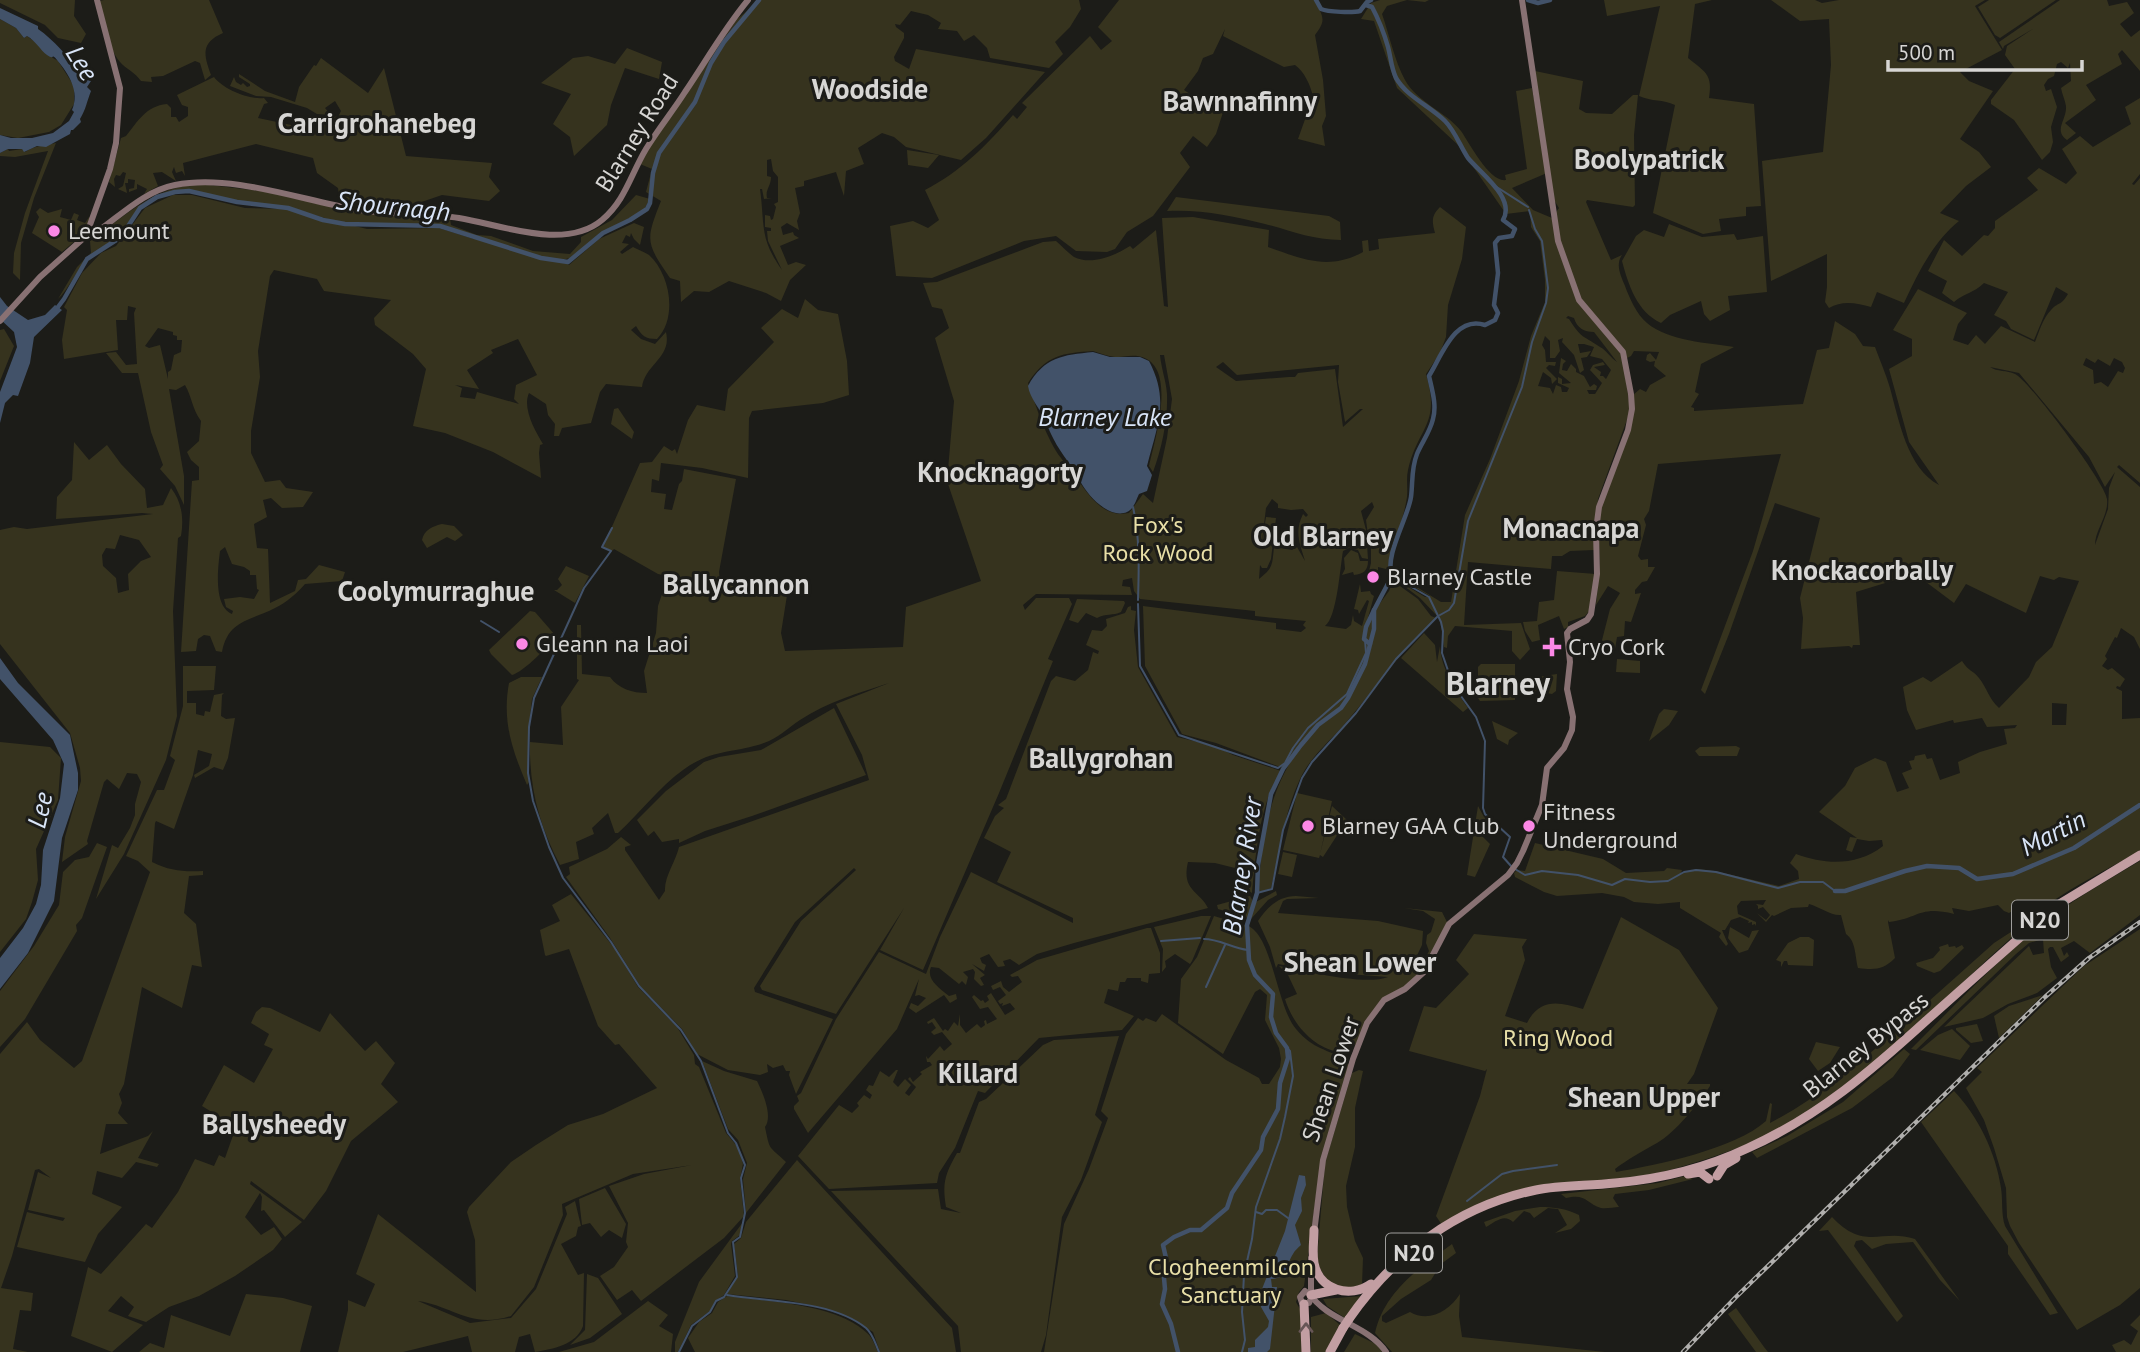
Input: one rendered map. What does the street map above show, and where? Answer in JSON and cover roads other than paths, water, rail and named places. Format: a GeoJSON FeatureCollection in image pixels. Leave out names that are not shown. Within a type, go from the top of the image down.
{"type":"FeatureCollection","features":[{"type":"Feature","properties":{"kind":"highway","name":"Blarney Bypass"},"geometry":{"type":"LineString","coordinates":[[1330,1352],[1373,1285],[1400,1258],[1440,1229],[1484,1206],[1539,1189],[1642,1179],[1675,1172],[1734,1154],[1786,1130],[1828,1104],[1865,1076],[2035,923],[2140,855]]}},
{"type":"Feature","properties":{"kind":"highway"},"geometry":{"type":"LineString","coordinates":[[1642,1179],[1649,1181],[1698,1172],[1713,1177],[1726,1163],[1786,1130]]}},
{"type":"Feature","properties":{"kind":"highway","name":"Blarney Bypass"},"geometry":{"type":"LineString","coordinates":[[1352,1320],[1394,1272],[1441,1233],[1491,1207],[1564,1188]]}},
{"type":"Feature","properties":{"kind":"highway"},"geometry":{"type":"LineString","coordinates":[[1314,1230],[1315,1266],[1325,1283],[1336,1290],[1348,1292],[1366,1287],[1400,1258]]}},
{"type":"Feature","properties":{"kind":"highway"},"geometry":{"type":"LineString","coordinates":[[1306,1352],[1309,1297],[1336,1290]]}},
{"type":"Feature","properties":{"kind":"highway","name":"Blarney Bypass"},"geometry":{"type":"LineString","coordinates":[[1337,1352],[1346,1329]]}},
{"type":"Feature","properties":{"kind":"main road"},"geometry":{"type":"LineString","coordinates":[[83,238],[114,155],[120,88],[97,0]]}},
{"type":"Feature","properties":{"kind":"main road","name":"Blarney Road"},"geometry":{"type":"LineString","coordinates":[[0,321],[47,270],[83,238],[94,234],[155,192],[173,185],[224,184],[367,211],[454,218],[551,236],[566,236],[585,231],[603,220],[622,197],[646,149],[720,37],[748,0]]}},
{"type":"Feature","properties":{"kind":"main road","name":"Shean Lower"},"geometry":{"type":"LineString","coordinates":[[1309,1297],[1322,1168],[1363,1030],[1384,1000],[1405,989],[1424,972],[1449,924],[1511,871],[1532,830],[1543,799],[1547,768],[1562,751],[1570,736],[1573,724],[1567,690],[1570,662],[1567,632],[1587,620],[1593,606],[1597,575],[1598,507],[1628,430],[1632,409],[1623,352],[1578,300],[1558,241],[1522,0]]}},
{"type":"Feature","properties":{"kind":"main road"},"geometry":{"type":"LineString","coordinates":[[1309,1297],[1375,1340],[1386,1352]]}},
{"type":"Feature","properties":{"kind":"water"},"geometry":{"type":"Polygon","coordinates":[[[0,8],[38,26],[81,73],[91,72],[91,81],[87,87],[91,91],[81,122],[70,134],[46,147],[37,146],[24,152],[22,149],[8,149],[0,153],[0,135],[32,138],[53,133],[69,121],[74,112],[72,110],[75,97],[69,77],[61,65],[30,38],[24,38],[16,28],[0,19],[0,8]]]}},
{"type":"Feature","properties":{"kind":"water"},"geometry":{"type":"Polygon","coordinates":[[[0,297],[7,306],[28,320],[45,315],[55,305],[62,310],[34,337],[30,363],[18,396],[13,395],[5,403],[0,423],[0,392],[17,347],[14,332],[0,319],[0,297]]]}},
{"type":"Feature","properties":{"kind":"water","name":"Blarney Lake"},"geometry":{"type":"Polygon","coordinates":[[[1093,352],[1110,357],[1140,357],[1149,361],[1159,389],[1160,414],[1147,466],[1152,475],[1147,491],[1139,494],[1127,512],[1114,513],[1108,510],[1096,502],[1087,491],[1057,445],[1028,386],[1041,369],[1055,359],[1093,352]]]}},
{"type":"Feature","properties":{"kind":"water"},"geometry":{"type":"Polygon","coordinates":[[[0,658],[18,683],[70,735],[78,773],[78,790],[62,838],[54,901],[28,953],[0,989],[0,958],[23,928],[36,904],[41,885],[43,850],[60,798],[64,764],[53,740],[0,679],[0,658]]]}},
{"type":"Feature","properties":{"kind":"water"},"geometry":{"type":"Polygon","coordinates":[[[1299,1175],[1305,1176],[1306,1185],[1301,1198],[1302,1211],[1295,1225],[1301,1245],[1284,1274],[1271,1279],[1272,1287],[1277,1287],[1270,1349],[1267,1352],[1248,1352],[1248,1348],[1255,1347],[1255,1340],[1268,1327],[1269,1321],[1261,1307],[1260,1294],[1285,1231],[1299,1175]]]}},
{"type":"Feature","properties":{"kind":"waterway","name":"Shournagh"},"geometry":{"type":"LineString","coordinates":[[55,311],[87,259],[121,237],[140,208],[157,197],[175,192],[189,191],[237,202],[288,208],[345,224],[440,226],[541,258],[568,262],[603,233],[647,209],[659,153],[695,102],[711,63],[724,42],[759,0]]}},
{"type":"Feature","properties":{"kind":"waterway","name":"Shournagh"},"geometry":{"type":"LineString","coordinates":[[1316,0],[1321,9],[1346,12],[1360,11],[1371,0]]}},
{"type":"Feature","properties":{"kind":"waterway","name":"Shournagh"},"geometry":{"type":"LineString","coordinates":[[1528,0],[1538,3],[1550,0]]}},
{"type":"Feature","properties":{"kind":"waterway","name":"Blarney River"},"geometry":{"type":"LineString","coordinates":[[1178,1352],[1171,1324],[1162,1304],[1165,1289],[1163,1267],[1166,1258],[1163,1245],[1190,1230],[1201,1230],[1227,1208],[1232,1193],[1261,1150],[1263,1137],[1278,1109],[1280,1083],[1288,1058],[1287,1048],[1276,1033],[1271,1017],[1273,994],[1255,975],[1249,960],[1247,925],[1257,893],[1258,865],[1271,794],[1283,769],[1301,745],[1318,725],[1341,708],[1365,664],[1374,629],[1374,610],[1392,576],[1391,558],[1409,506],[1415,460],[1433,419],[1434,403],[1429,376],[1458,331],[1475,323],[1485,325],[1495,320],[1498,313],[1494,305],[1498,273],[1495,243],[1499,238],[1512,236],[1515,229],[1503,220],[1506,212],[1501,195],[1468,158],[1449,125],[1406,91],[1396,78],[1381,27],[1372,7],[1366,5]]}},
{"type":"Feature","properties":{"kind":"waterway"},"geometry":{"type":"LineString","coordinates":[[1492,184],[1528,207]]}},
{"type":"Feature","properties":{"kind":"waterway"},"geometry":{"type":"LineString","coordinates":[[1440,615],[1454,603],[1468,521],[1522,387],[1532,342],[1546,303],[1548,288],[1542,241],[1529,210]]}},
{"type":"Feature","properties":{"kind":"waterway"},"geometry":{"type":"LineString","coordinates":[[1133,507],[1138,542],[1138,600]]}},
{"type":"Feature","properties":{"kind":"waterway"},"geometry":{"type":"LineString","coordinates":[[612,528],[602,547],[611,551],[584,588],[534,698],[529,727],[528,773],[533,801],[563,878],[611,942],[639,986],[681,1030],[701,1061],[728,1133],[736,1143],[745,1165],[741,1178],[745,1213],[740,1237],[733,1242],[737,1277],[724,1297],[716,1301],[710,1312],[692,1326],[679,1352]]}},
{"type":"Feature","properties":{"kind":"waterway"},"geometry":{"type":"LineString","coordinates":[[1392,576],[1429,597],[1441,622],[1442,653],[1453,685],[1476,717],[1485,741],[1483,808],[1485,814],[1510,837],[1503,857],[1511,866]]}},
{"type":"Feature","properties":{"kind":"waterway"},"geometry":{"type":"LineString","coordinates":[[1138,604],[1140,666],[1179,735],[1278,768],[1285,763],[1308,728],[1347,694],[1366,653],[1365,640]]}},
{"type":"Feature","properties":{"kind":"waterway"},"geometry":{"type":"LineString","coordinates":[[1370,644],[1364,639],[1374,610]]}},
{"type":"Feature","properties":{"kind":"waterway"},"geometry":{"type":"LineString","coordinates":[[1257,893],[1272,889],[1283,830],[1302,778],[1312,762],[1356,713],[1396,659],[1437,617]]}},
{"type":"Feature","properties":{"kind":"waterway"},"geometry":{"type":"LineString","coordinates":[[481,621],[499,632]]}},
{"type":"Feature","properties":{"kind":"waterway","name":"Martin"},"geometry":{"type":"LineString","coordinates":[[1835,891],[1845,891],[1927,866],[1959,868],[1977,879],[2013,874],[2074,848],[2140,805]]}},
{"type":"Feature","properties":{"kind":"waterway"},"geometry":{"type":"LineString","coordinates":[[1515,869],[1525,875],[1542,871],[1578,875],[1612,885],[1625,879],[1668,881],[1684,872],[1696,870],[1716,872],[1778,888],[1800,882],[1823,882],[1835,891]]}},
{"type":"Feature","properties":{"kind":"waterway"},"geometry":{"type":"LineString","coordinates":[[1161,941],[1200,938]]}},
{"type":"Feature","properties":{"kind":"waterway"},"geometry":{"type":"LineString","coordinates":[[1204,939],[1248,950]]}},
{"type":"Feature","properties":{"kind":"waterway"},"geometry":{"type":"LineString","coordinates":[[1206,987],[1225,945]]}},
{"type":"Feature","properties":{"kind":"waterway"},"geometry":{"type":"LineString","coordinates":[[1242,1352],[1245,1340],[1242,1312],[1244,1275],[1256,1207],[1280,1139],[1293,1076],[1290,1051],[1287,1048]]}},
{"type":"Feature","properties":{"kind":"waterway"},"geometry":{"type":"LineString","coordinates":[[1467,1201],[1502,1174],[1557,1165]]}},
{"type":"Feature","properties":{"kind":"waterway"},"geometry":{"type":"LineString","coordinates":[[1256,1212],[1262,1214],[1266,1210],[1277,1210],[1288,1218]]}},
{"type":"Feature","properties":{"kind":"waterway"},"geometry":{"type":"LineString","coordinates":[[727,1295],[799,1304],[835,1312],[866,1328],[879,1352]]}},
{"type":"Feature","properties":{"kind":"railway"},"geometry":{"type":"LineString","coordinates":[[1683,1352],[1736,1297],[2045,997],[2089,958],[2140,922]]}},
{"type":"Feature","properties":{"kind":"place","name":"Leemount"},"geometry":{"type":"Point","coordinates":[54,231]}},
{"type":"Feature","properties":{"kind":"place","name":"Blarney Castle"},"geometry":{"type":"Point","coordinates":[1373,577]}},
{"type":"Feature","properties":{"kind":"place","name":"Gleann na Laoi"},"geometry":{"type":"Point","coordinates":[522,644]}},
{"type":"Feature","properties":{"kind":"place","name":"Cryo Cork"},"geometry":{"type":"Point","coordinates":[1552,647]}},
{"type":"Feature","properties":{"kind":"place","name":"Blarney GAA Club"},"geometry":{"type":"Point","coordinates":[1308,826]}},
{"type":"Feature","properties":{"kind":"place","name":"Fitness Underground"},"geometry":{"type":"Point","coordinates":[1529,826]}},
{"type":"Feature","properties":{"kind":"district","name":"Woodside"},"geometry":{"type":"Point","coordinates":[870,89]}},
{"type":"Feature","properties":{"kind":"district","name":"Bawnnafinny"},"geometry":{"type":"Point","coordinates":[1240,101]}},
{"type":"Feature","properties":{"kind":"district","name":"Carrigrohanebeg"},"geometry":{"type":"Point","coordinates":[377,123]}},
{"type":"Feature","properties":{"kind":"district","name":"Boolypatrick"},"geometry":{"type":"Point","coordinates":[1649,159]}},
{"type":"Feature","properties":{"kind":"district","name":"Knocknagorty"},"geometry":{"type":"Point","coordinates":[1000,472]}},
{"type":"Feature","properties":{"kind":"district","name":"Monacnapa"},"geometry":{"type":"Point","coordinates":[1571,528]}},
{"type":"Feature","properties":{"kind":"district","name":"Old Blarney"},"geometry":{"type":"Point","coordinates":[1323,536]}},
{"type":"Feature","properties":{"kind":"district","name":"Knockacorbally"},"geometry":{"type":"Point","coordinates":[1862,570]}},
{"type":"Feature","properties":{"kind":"district","name":"Ballycannon"},"geometry":{"type":"Point","coordinates":[736,584]}},
{"type":"Feature","properties":{"kind":"district","name":"Coolymurraghue"},"geometry":{"type":"Point","coordinates":[436,591]}},
{"type":"Feature","properties":{"kind":"district","name":"Blarney"},"geometry":{"type":"Point","coordinates":[1498,684]}},
{"type":"Feature","properties":{"kind":"district","name":"Ballygrohan"},"geometry":{"type":"Point","coordinates":[1101,758]}},
{"type":"Feature","properties":{"kind":"district","name":"Shean Lower"},"geometry":{"type":"Point","coordinates":[1360,962]}},
{"type":"Feature","properties":{"kind":"district","name":"Killard"},"geometry":{"type":"Point","coordinates":[978,1073]}},
{"type":"Feature","properties":{"kind":"district","name":"Shean Upper"},"geometry":{"type":"Point","coordinates":[1644,1097]}},
{"type":"Feature","properties":{"kind":"district","name":"Ballysheedy"},"geometry":{"type":"Point","coordinates":[274,1124]}},
{"type":"Feature","properties":{"kind":"water label","name":"Lee"},"geometry":{"type":"Point","coordinates":[82,63]}},
{"type":"Feature","properties":{"kind":"water label","name":"Lee"},"geometry":{"type":"Point","coordinates":[40,810]}},
{"type":"Feature","properties":{"kind":"park label","name":"Fox's Rock Wood"},"geometry":{"type":"Point","coordinates":[1158,539]}},
{"type":"Feature","properties":{"kind":"park label","name":"Ring Wood"},"geometry":{"type":"Point","coordinates":[1558,1038]}},
{"type":"Feature","properties":{"kind":"park label","name":"Clogheenmilcon Sanctuary"},"geometry":{"type":"Point","coordinates":[1231,1281]}}]}
